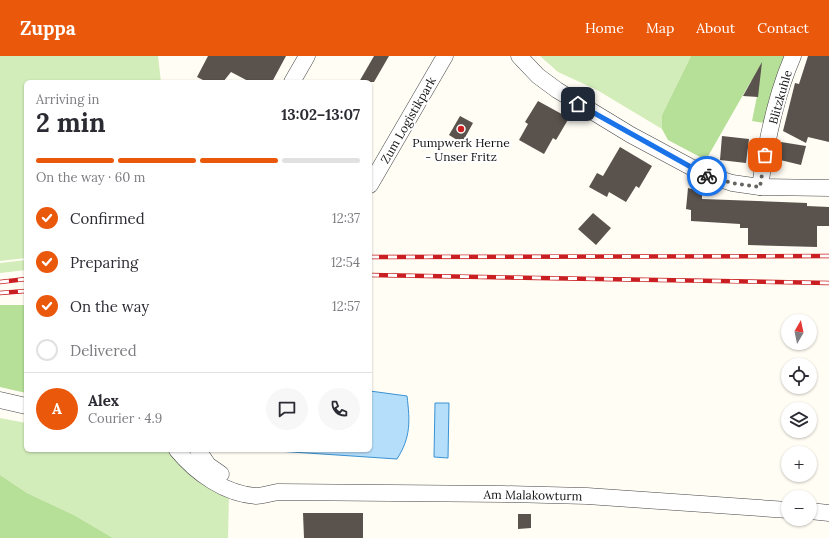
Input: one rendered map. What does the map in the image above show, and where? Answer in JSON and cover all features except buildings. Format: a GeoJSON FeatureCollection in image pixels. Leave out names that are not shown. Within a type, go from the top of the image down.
{"type":"FeatureCollection","features":[{"type":"Feature","properties":{"kind":"street"},"geometry":{"type":"LineString","coordinates":[[293,80],[307,56]]}},
{"type":"Feature","properties":{"kind":"street","name":"Zum Logistikpark"},"geometry":{"type":"LineString","coordinates":[[372,181],[445,56]]}},
{"type":"Feature","properties":{"kind":"street"},"geometry":{"type":"LineString","coordinates":[[519,56],[538,76],[562,94],[632,135],[702,173],[732,183],[760,187],[829,188]]}},
{"type":"Feature","properties":{"kind":"street","name":"Blitzkuhle"},"geometry":{"type":"LineString","coordinates":[[760,187],[765,155],[777,100],[793,56]]}},
{"type":"Feature","properties":{"kind":"street"},"geometry":{"type":"LineString","coordinates":[[0,400],[24,406]]}},
{"type":"Feature","properties":{"kind":"street","name":"Am Malakowturm"},"geometry":{"type":"LineString","coordinates":[[179,452],[186,461],[206,477],[226,488],[257,496],[278,492],[587,496],[781,510]]}},
{"type":"Feature","properties":{"kind":"street","name":"Am Malakowturm"},"geometry":{"type":"LineString","coordinates":[[199,452],[208,465],[224,476],[238,482],[278,492]]}},
{"type":"Feature","properties":{"kind":"street"},"geometry":{"type":"LineString","coordinates":[[817,511],[829,512]]}},
{"type":"Feature","properties":{"kind":"green space"},"geometry":{"type":"Polygon","coordinates":[[[0,56],[158,56],[161,80],[24,80],[24,258],[0,261],[0,56]]]}},
{"type":"Feature","properties":{"kind":"green space"},"geometry":{"type":"Polygon","coordinates":[[[540,56],[691,56],[662,115],[662,129],[597,90],[558,72],[540,56]]]}},
{"type":"Feature","properties":{"kind":"green space"},"geometry":{"type":"Polygon","coordinates":[[[691,56],[786,56],[764,123],[752,121],[759,86],[751,81],[707,158],[702,158],[668,140],[662,129],[662,115],[691,56]]]}},
{"type":"Feature","properties":{"kind":"green space"},"geometry":{"type":"Polygon","coordinates":[[[24,260],[24,270],[0,273],[0,263],[24,260]]]}},
{"type":"Feature","properties":{"kind":"green space"},"geometry":{"type":"Polygon","coordinates":[[[0,305],[24,305],[24,393],[0,387],[0,305]]]}},
{"type":"Feature","properties":{"kind":"green space"},"geometry":{"type":"Polygon","coordinates":[[[0,418],[24,423],[24,452],[169,452],[190,474],[229,496],[228,538],[113,538],[74,515],[27,493],[0,475],[0,418]]]}},
{"type":"Feature","properties":{"kind":"green space"},"geometry":{"type":"Polygon","coordinates":[[[0,475],[27,493],[74,515],[113,538],[0,538],[0,475]]]}},
{"type":"Feature","properties":{"kind":"water"},"geometry":{"type":"Polygon","coordinates":[[[372,391],[407,396],[409,421],[407,436],[402,451],[397,459],[292,452],[372,452],[372,391]]]}},
{"type":"Feature","properties":{"kind":"water"},"geometry":{"type":"Polygon","coordinates":[[[435,403],[449,403],[448,458],[434,457],[435,403]]]}},
{"type":"Feature","properties":{"kind":"railway"},"geometry":{"type":"LineString","coordinates":[[372,257],[829,256]]}},
{"type":"Feature","properties":{"kind":"railway"},"geometry":{"type":"LineString","coordinates":[[372,275],[829,283]]}},
{"type":"Feature","properties":{"kind":"railway"},"geometry":{"type":"LineString","coordinates":[[0,282],[24,279]]}},
{"type":"Feature","properties":{"kind":"railway"},"geometry":{"type":"LineString","coordinates":[[0,293],[24,291]]}},
{"type":"Feature","properties":{"kind":"way so far"},"geometry":{"type":"LineString","coordinates":[[707,176],[732,183],[760,187],[765,155]]}},
{"type":"Feature","properties":{"kind":"place","name":"Pumpwerk Herne - Unser Fritz"},"geometry":{"type":"Point","coordinates":[461,129]}},
{"type":"Feature","properties":{"kind":"route"},"geometry":{"type":"LineString","coordinates":[[578,104],[707,176]]}}]}
